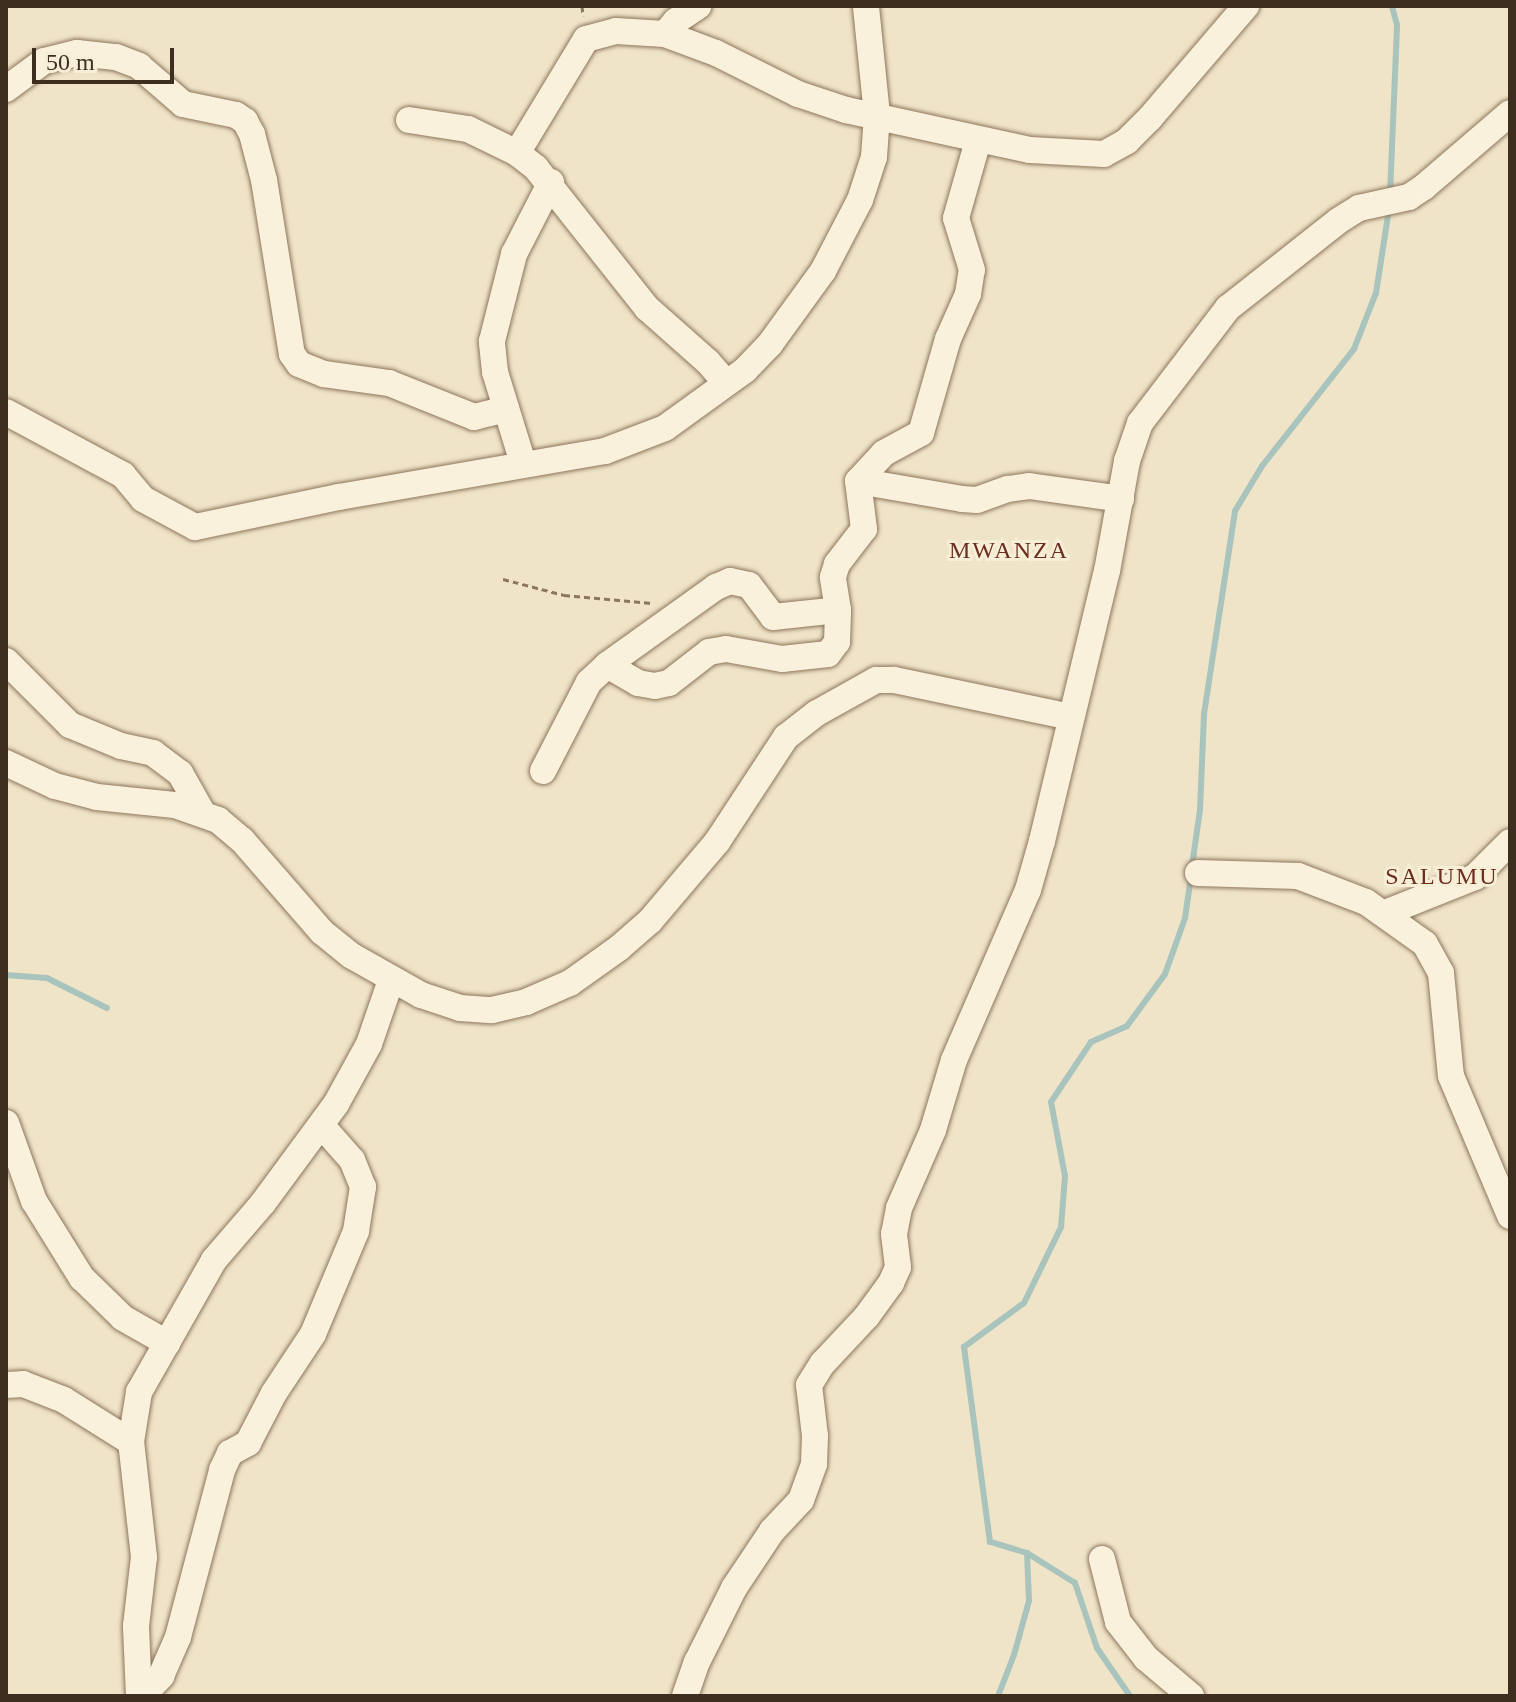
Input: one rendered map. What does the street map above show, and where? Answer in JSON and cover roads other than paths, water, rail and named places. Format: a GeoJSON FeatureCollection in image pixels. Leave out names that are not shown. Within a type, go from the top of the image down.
{"type":"FeatureCollection","features":[{"type":"Feature","properties":{"kind":"street"},"geometry":{"type":"LineString","coordinates":[[665,34],[676,21],[698,6]]}},
{"type":"Feature","properties":{"kind":"street"},"geometry":{"type":"LineString","coordinates":[[6,412],[123,475],[143,499],[195,527],[632,443],[665,428],[726,383],[770,344],[823,271],[860,200],[874,157],[877,115],[866,6]]}},
{"type":"Feature","properties":{"kind":"street"},"geometry":{"type":"LineString","coordinates":[[517,153],[586,39],[616,31],[665,34],[716,53],[826,105],[978,141],[1079,155],[1104,154],[1127,141],[1150,118],[1246,6]]}},
{"type":"Feature","properties":{"kind":"street"},"geometry":{"type":"LineString","coordinates":[[6,89],[44,61],[77,53],[90,54],[116,57],[139,66],[183,104],[236,115],[245,121],[252,134],[264,180],[292,354],[299,364],[324,374],[389,383],[474,417],[506,409]]}},
{"type":"Feature","properties":{"kind":"street"},"geometry":{"type":"LineString","coordinates":[[685,1696],[697,1662],[734,1588],[772,1531],[801,1500],[815,1450],[809,1385],[823,1363],[867,1316],[891,1283],[898,1267],[894,1234],[899,1208],[933,1130],[954,1060],[1028,890],[1071,717],[1127,461],[1140,423],[1228,308],[1338,221],[1359,208],[1399,200],[1424,187],[1510,113]]}},
{"type":"Feature","properties":{"kind":"street"},"geometry":{"type":"LineString","coordinates":[[409,120],[468,129],[517,153],[551,182],[647,308],[708,362],[726,383]]}},
{"type":"Feature","properties":{"kind":"street"},"geometry":{"type":"LineString","coordinates":[[858,481],[884,453],[921,433],[928,418],[948,339],[970,282],[972,270],[956,218],[978,141]]}},
{"type":"Feature","properties":{"kind":"street"},"geometry":{"type":"LineString","coordinates":[[523,463],[495,372],[492,341],[514,254],[551,182]]}},
{"type":"Feature","properties":{"kind":"street"},"geometry":{"type":"LineString","coordinates":[[858,481],[962,499],[977,500],[1008,489],[1029,486],[1121,499]]}},
{"type":"Feature","properties":{"kind":"street"},"geometry":{"type":"LineString","coordinates":[[607,665],[638,683],[655,686],[669,683],[709,652],[726,649],[782,659],[828,654],[837,642],[838,610],[833,577],[837,564],[864,529],[858,481]]}},
{"type":"Feature","properties":{"kind":"street"},"geometry":{"type":"LineString","coordinates":[[543,771],[589,682],[660,626],[730,581],[749,585],[773,617],[838,610]]}},
{"type":"Feature","properties":{"kind":"street"},"geometry":{"type":"LineString","coordinates":[[6,661],[70,725],[121,746],[153,753],[180,773],[202,812]]}},
{"type":"Feature","properties":{"kind":"street"},"geometry":{"type":"LineString","coordinates":[[6,763],[55,786],[97,797],[175,805],[202,812],[242,840],[322,932],[391,980],[421,995],[460,1008],[492,1010],[526,1002],[570,983],[650,921],[717,842],[786,737],[817,713],[876,680],[1071,717]]}},
{"type":"Feature","properties":{"kind":"street"},"geometry":{"type":"LineString","coordinates":[[1385,913],[1475,877],[1510,842]]}},
{"type":"Feature","properties":{"kind":"street"},"geometry":{"type":"LineString","coordinates":[[1198,873],[1298,876],[1366,902],[1425,944],[1441,973],[1451,1076],[1510,1216]]}},
{"type":"Feature","properties":{"kind":"street"},"geometry":{"type":"LineString","coordinates":[[140,1696],[136,1626],[144,1557],[131,1442],[139,1392],[214,1260],[322,1126],[369,1044],[391,980]]}},
{"type":"Feature","properties":{"kind":"street"},"geometry":{"type":"LineString","coordinates":[[6,1123],[34,1201],[82,1278],[123,1318],[167,1343]]}},
{"type":"Feature","properties":{"kind":"street"},"geometry":{"type":"LineString","coordinates":[[140,1696],[161,1676],[178,1637],[222,1470],[230,1453],[248,1443],[274,1393],[313,1334],[356,1231],[363,1187],[352,1160],[322,1126]]}},
{"type":"Feature","properties":{"kind":"street"},"geometry":{"type":"LineString","coordinates":[[6,1385],[23,1384],[64,1400],[131,1442]]}},
{"type":"Feature","properties":{"kind":"street"},"geometry":{"type":"LineString","coordinates":[[1102,1559],[1118,1622],[1146,1658],[1191,1696]]}},
{"type":"Feature","properties":{"kind":"waterway"},"geometry":{"type":"LineString","coordinates":[[1390,194],[1397,25],[1392,6]]}},
{"type":"Feature","properties":{"kind":"waterway"},"geometry":{"type":"LineString","coordinates":[[1192,866],[1200,810],[1204,714],[1235,511],[1262,466],[1354,349],[1376,293],[1389,209]]}},
{"type":"Feature","properties":{"kind":"waterway"},"geometry":{"type":"LineString","coordinates":[[1130,1696],[1097,1648],[1075,1583],[1027,1553],[990,1542],[964,1347],[1024,1303],[1061,1227],[1065,1176],[1051,1102],[1091,1042],[1127,1026],[1165,974],[1185,918],[1191,877]]}},
{"type":"Feature","properties":{"kind":"waterway"},"geometry":{"type":"LineString","coordinates":[[6,975],[47,978],[107,1008]]}},
{"type":"Feature","properties":{"kind":"waterway"},"geometry":{"type":"LineString","coordinates":[[998,1696],[1014,1655],[1029,1601],[1027,1553]]}},
{"type":"Feature","properties":{"kind":"district","name":"MWANZA"},"geometry":{"type":"Point","coordinates":[1009,551]}},
{"type":"Feature","properties":{"kind":"district","name":"SALUMU"},"geometry":{"type":"Point","coordinates":[1442,877]}}]}
